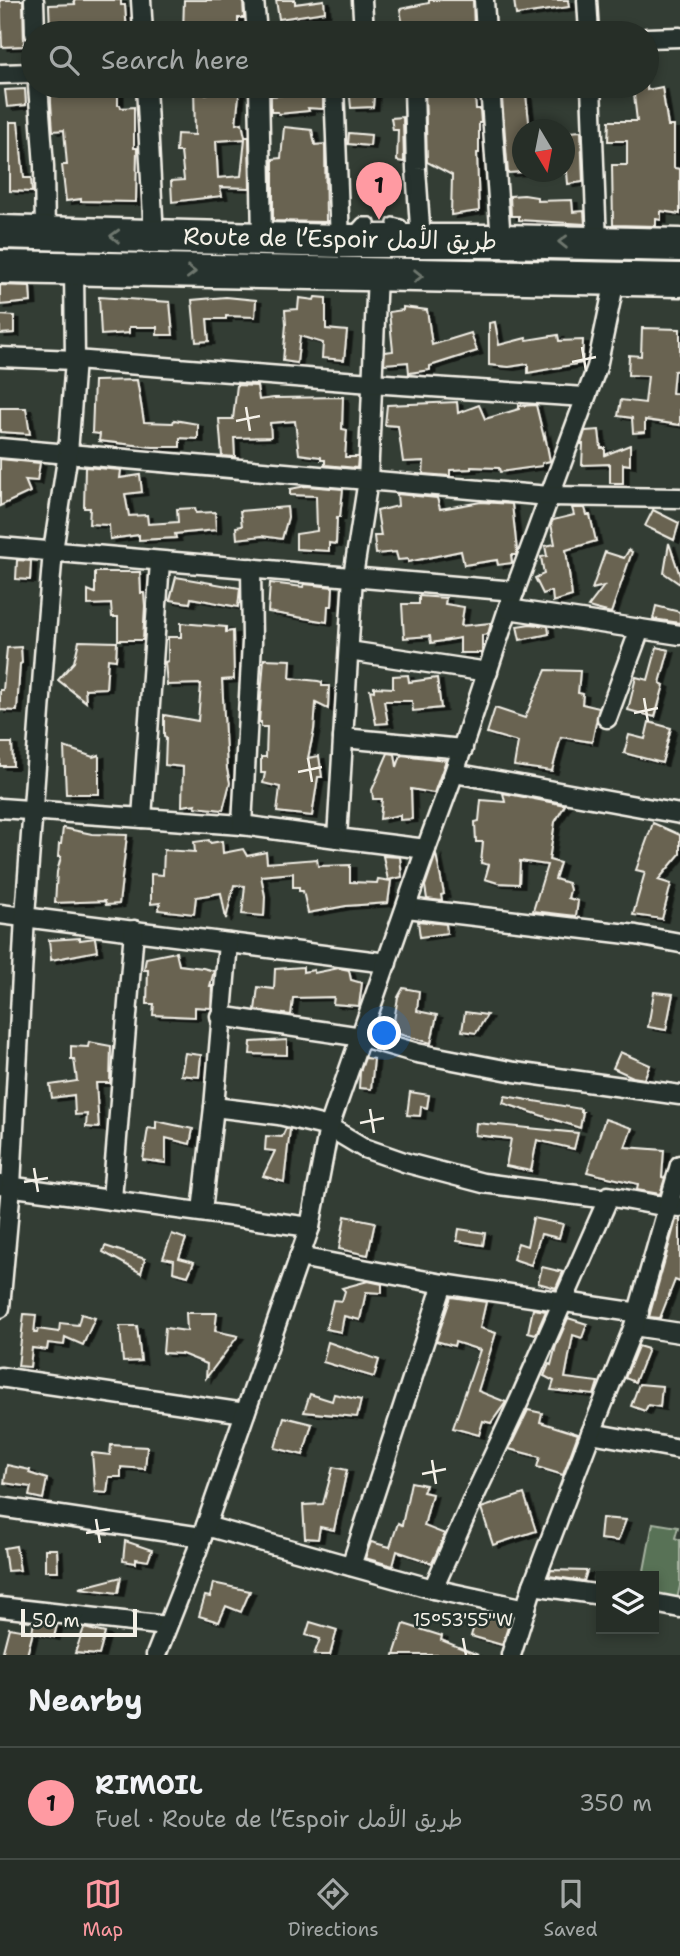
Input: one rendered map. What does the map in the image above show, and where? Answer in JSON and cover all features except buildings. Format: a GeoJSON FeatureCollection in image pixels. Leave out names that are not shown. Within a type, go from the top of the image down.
{"type":"FeatureCollection","features":[{"type":"Feature","properties":{"kind":"highway","name":"Route de l’Espoir طريق الأمل"},"geometry":{"type":"LineString","coordinates":[[0,232],[262,239],[408,235],[501,241],[680,245]]}},
{"type":"Feature","properties":{"kind":"highway","name":"Route de l’Espoir طريق الأمل"},"geometry":{"type":"LineString","coordinates":[[0,267],[680,280]]}},
{"type":"Feature","properties":{"kind":"street"},"geometry":{"type":"LineString","coordinates":[[33,0],[34,21]]}},
{"type":"Feature","properties":{"kind":"street"},"geometry":{"type":"LineString","coordinates":[[141,0],[142,21]]}},
{"type":"Feature","properties":{"kind":"street"},"geometry":{"type":"LineString","coordinates":[[254,0],[256,21]]}},
{"type":"Feature","properties":{"kind":"street"},"geometry":{"type":"LineString","coordinates":[[362,0],[363,21]]}},
{"type":"Feature","properties":{"kind":"street"},"geometry":{"type":"LineString","coordinates":[[484,0],[485,21]]}},
{"type":"Feature","properties":{"kind":"street"},"geometry":{"type":"LineString","coordinates":[[587,0],[588,21]]}},
{"type":"Feature","properties":{"kind":"street"},"geometry":{"type":"LineString","coordinates":[[659,38],[680,37]]}},
{"type":"Feature","properties":{"kind":"street"},"geometry":{"type":"LineString","coordinates":[[0,74],[21,73]]}},
{"type":"Feature","properties":{"kind":"street"},"geometry":{"type":"LineString","coordinates":[[39,98],[45,233]]}},
{"type":"Feature","properties":{"kind":"street"},"geometry":{"type":"LineString","coordinates":[[147,98],[154,237]]}},
{"type":"Feature","properties":{"kind":"street"},"geometry":{"type":"LineString","coordinates":[[259,98],[262,239]]}},
{"type":"Feature","properties":{"kind":"street"},"geometry":{"type":"LineString","coordinates":[[336,98],[353,235]]}},
{"type":"Feature","properties":{"kind":"street"},"geometry":{"type":"LineString","coordinates":[[408,235],[416,169],[414,98]]}},
{"type":"Feature","properties":{"kind":"street"},"geometry":{"type":"LineString","coordinates":[[491,98],[501,241]]}},
{"type":"Feature","properties":{"kind":"street"},"geometry":{"type":"LineString","coordinates":[[591,98],[597,243]]}},
{"type":"Feature","properties":{"kind":"street"},"geometry":{"type":"LineString","coordinates":[[0,1308],[6,1186],[53,551],[68,453],[75,360],[74,269]]}},
{"type":"Feature","properties":{"kind":"street"},"geometry":{"type":"LineString","coordinates":[[337,838],[352,576],[368,480],[377,275]]}},
{"type":"Feature","properties":{"kind":"street"},"geometry":{"type":"LineString","coordinates":[[156,1655],[204,1532],[310,1227],[329,1127],[454,774],[508,610],[597,367],[615,279]]}},
{"type":"Feature","properties":{"kind":"street"},"geometry":{"type":"LineString","coordinates":[[0,357],[75,360],[586,397]]}},
{"type":"Feature","properties":{"kind":"street"},"geometry":{"type":"LineString","coordinates":[[0,448],[549,496],[680,498]]}},
{"type":"Feature","properties":{"kind":"street"},"geometry":{"type":"LineString","coordinates":[[0,547],[515,591]]}},
{"type":"Feature","properties":{"kind":"street"},"geometry":{"type":"LineString","coordinates":[[142,818],[160,562]]}},
{"type":"Feature","properties":{"kind":"street"},"geometry":{"type":"LineString","coordinates":[[242,825],[252,642],[251,569]]}},
{"type":"Feature","properties":{"kind":"street"},"geometry":{"type":"LineString","coordinates":[[508,610],[680,635]]}},
{"type":"Feature","properties":{"kind":"street"},"geometry":{"type":"LineString","coordinates":[[607,718],[640,629]]}},
{"type":"Feature","properties":{"kind":"street"},"geometry":{"type":"LineString","coordinates":[[349,650],[488,672]]}},
{"type":"Feature","properties":{"kind":"street"},"geometry":{"type":"LineString","coordinates":[[343,738],[463,748]]}},
{"type":"Feature","properties":{"kind":"street"},"geometry":{"type":"LineString","coordinates":[[454,774],[680,814]]}},
{"type":"Feature","properties":{"kind":"street"},"geometry":{"type":"LineString","coordinates":[[0,808],[242,825],[426,849]]}},
{"type":"Feature","properties":{"kind":"street"},"geometry":{"type":"LineString","coordinates":[[407,908],[636,935],[680,943]]}},
{"type":"Feature","properties":{"kind":"street"},"geometry":{"type":"LineString","coordinates":[[0,914],[387,963]]}},
{"type":"Feature","properties":{"kind":"street"},"geometry":{"type":"LineString","coordinates":[[112,1199],[134,930]]}},
{"type":"Feature","properties":{"kind":"street"},"geometry":{"type":"LineString","coordinates":[[202,1212],[228,943]]}},
{"type":"Feature","properties":{"kind":"street"},"geometry":{"type":"LineString","coordinates":[[220,1016],[362,1037],[418,1053],[515,1072],[680,1095]]}},
{"type":"Feature","properties":{"kind":"street"},"geometry":{"type":"LineString","coordinates":[[214,1107],[279,1115],[329,1127],[364,1148],[483,1184],[608,1199]]}},
{"type":"Feature","properties":{"kind":"street"},"geometry":{"type":"LineString","coordinates":[[512,1655],[533,1585],[636,1320],[674,1206],[680,1165]]}},
{"type":"Feature","properties":{"kind":"street"},"geometry":{"type":"LineString","coordinates":[[6,1186],[310,1227]]}},
{"type":"Feature","properties":{"kind":"street"},"geometry":{"type":"LineString","coordinates":[[433,1589],[564,1302],[608,1196],[674,1206]]}},
{"type":"Feature","properties":{"kind":"street"},"geometry":{"type":"LineString","coordinates":[[299,1257],[443,1284],[564,1302],[680,1333]]}},
{"type":"Feature","properties":{"kind":"street"},"geometry":{"type":"LineString","coordinates":[[351,1566],[443,1284]]}},
{"type":"Feature","properties":{"kind":"street"},"geometry":{"type":"LineString","coordinates":[[0,1377],[245,1413]]}},
{"type":"Feature","properties":{"kind":"street"},"geometry":{"type":"LineString","coordinates":[[591,1433],[680,1450]]}},
{"type":"Feature","properties":{"kind":"street"},"geometry":{"type":"LineString","coordinates":[[0,1507],[204,1532],[351,1566],[433,1589],[526,1609]]}},
{"type":"Feature","properties":{"kind":"street"},"geometry":{"type":"LineString","coordinates":[[533,1585],[596,1594]]}},
{"type":"Feature","properties":{"kind":"street"},"geometry":{"type":"LineString","coordinates":[[659,1605],[680,1608]]}},
{"type":"Feature","properties":{"kind":"street"},"geometry":{"type":"LineString","coordinates":[[0,1607],[167,1626]]}},
{"type":"Feature","properties":{"kind":"green space"},"geometry":{"type":"Polygon","coordinates":[[[653,1523],[678,1527],[675,1538],[680,1540],[680,1586],[677,1599],[659,1596],[659,1571],[644,1571],[653,1523]]]}},
{"type":"Feature","properties":{"kind":"place","name":"RIMOIL"},"geometry":{"type":"Point","coordinates":[379,220]}}]}
